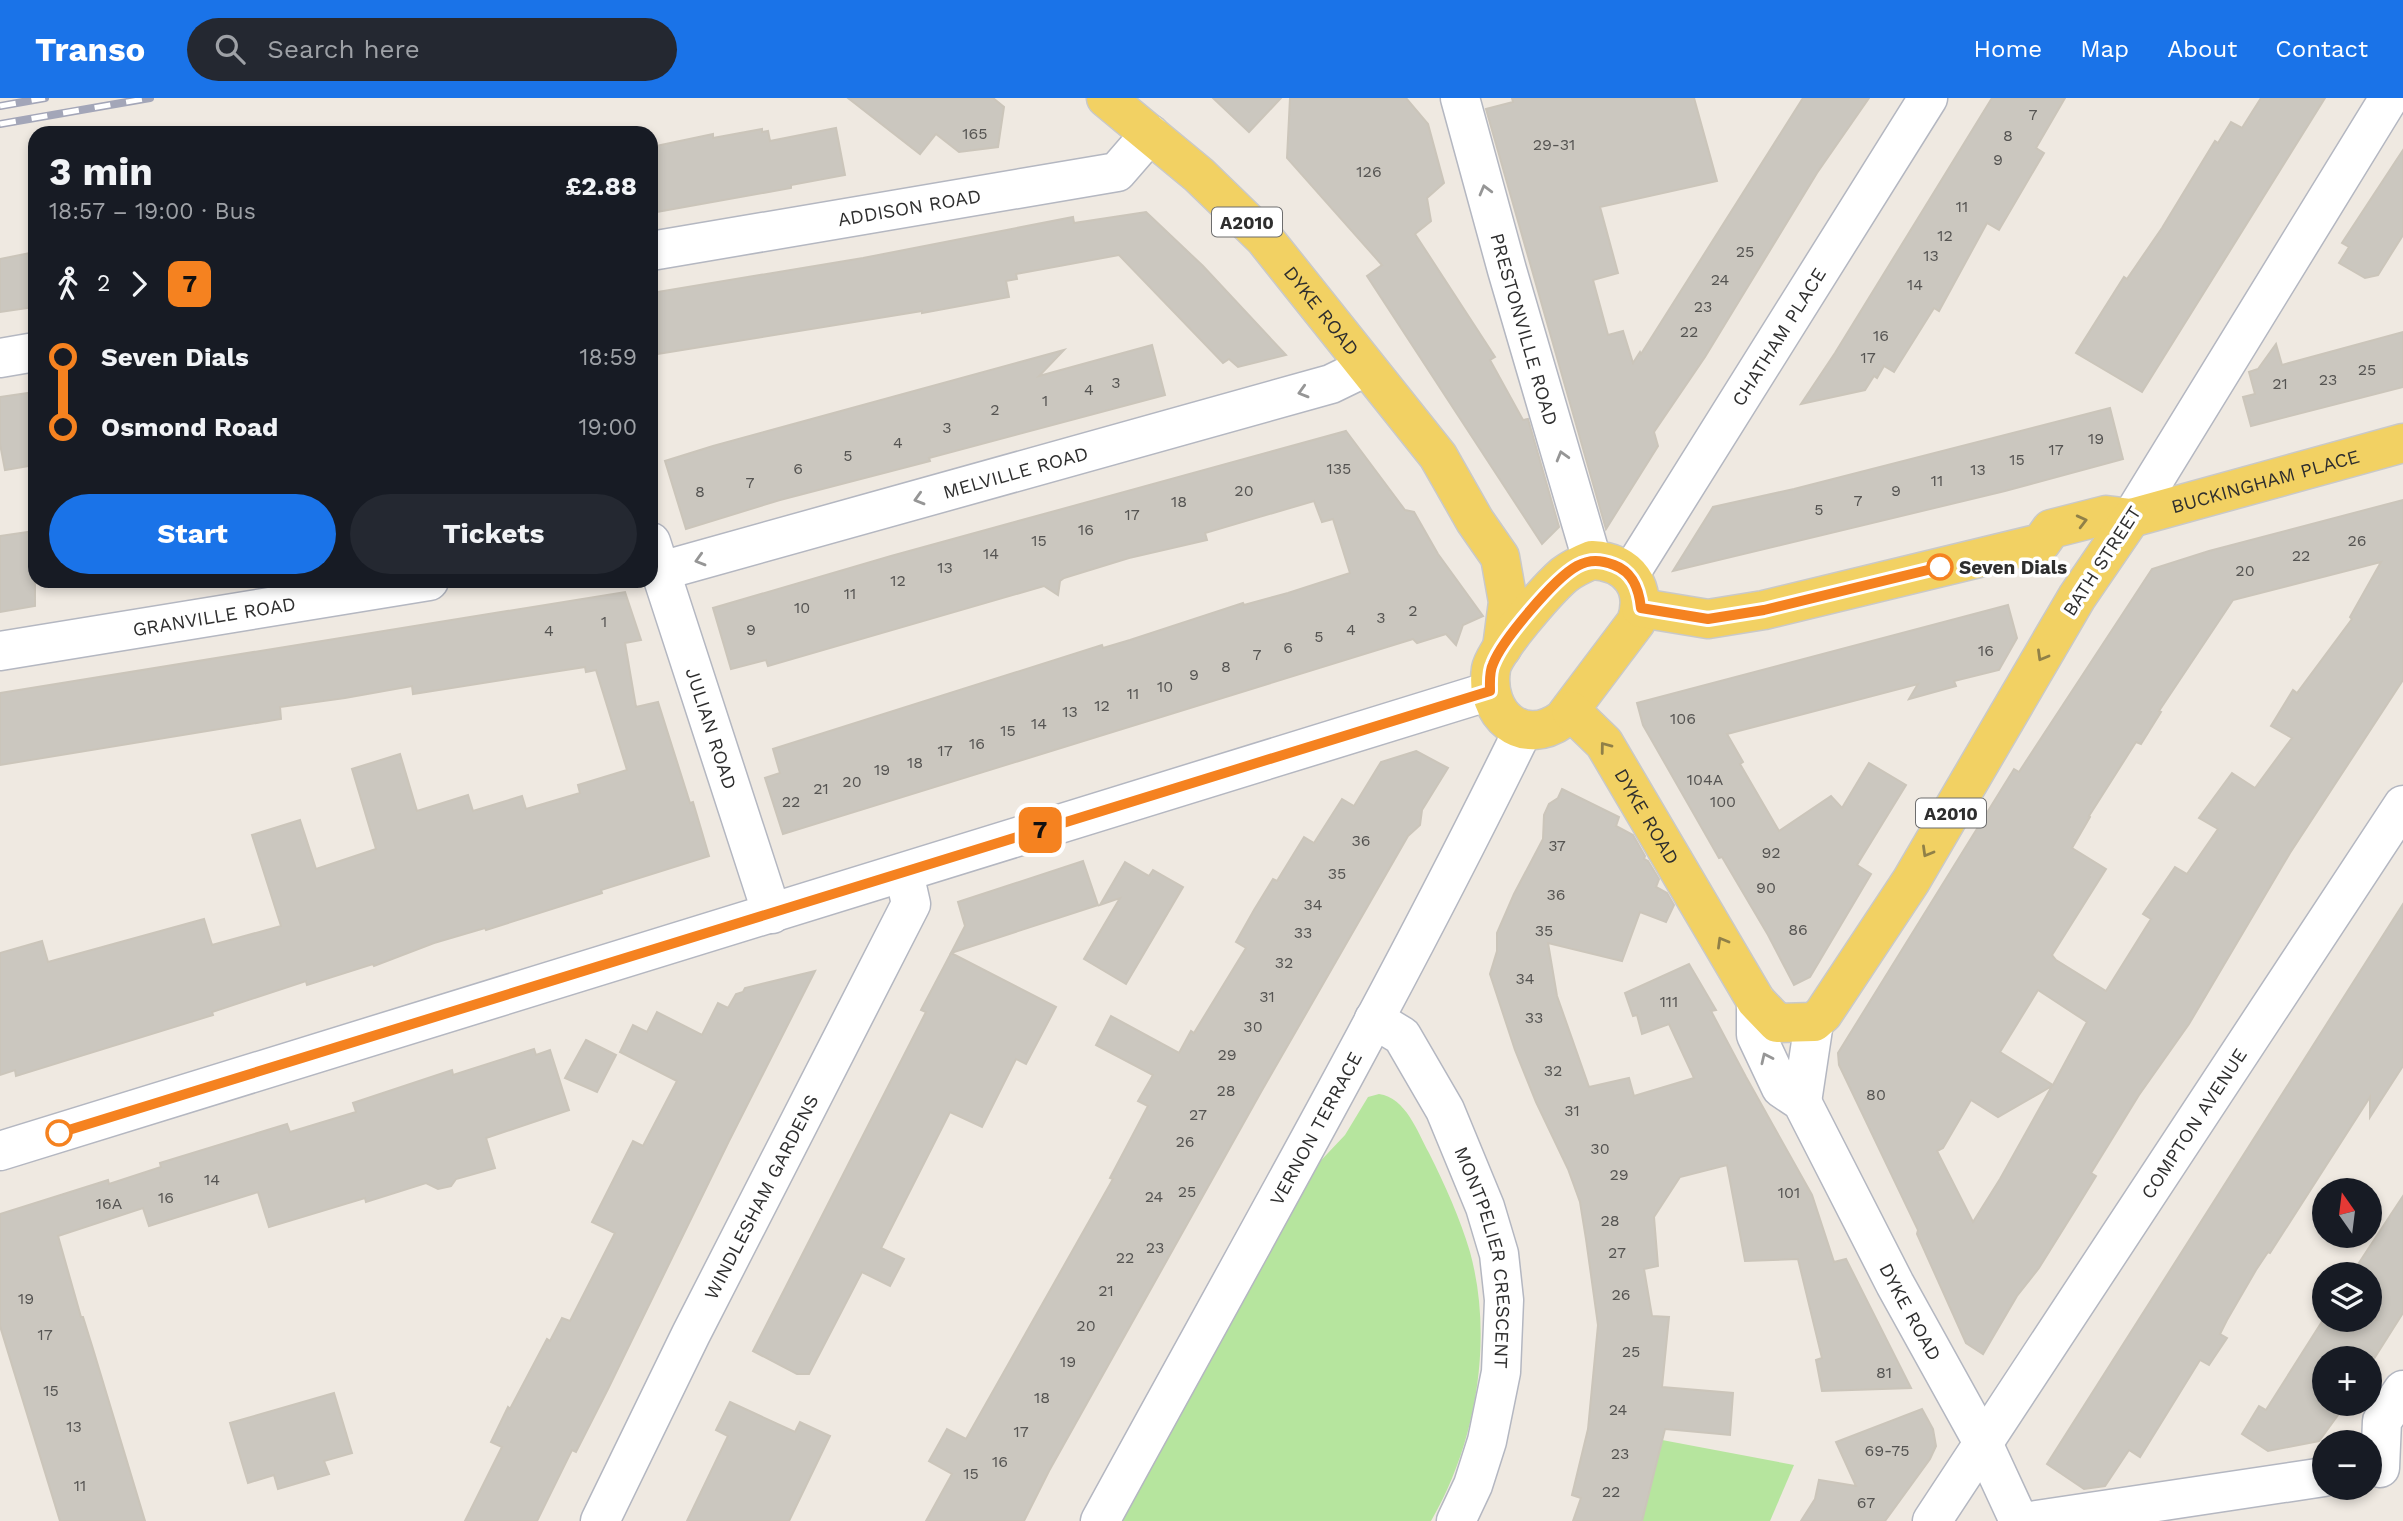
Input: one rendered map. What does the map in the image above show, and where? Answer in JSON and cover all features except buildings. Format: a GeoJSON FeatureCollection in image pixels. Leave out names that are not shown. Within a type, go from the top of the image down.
{"type":"FeatureCollection","features":[{"type":"Feature","properties":{"kind":"main road","name":"DYKE ROAD"},"geometry":{"type":"LineString","coordinates":[[1106,98],[1199,175],[1264,238],[1438,456],[1475,521],[1500,556],[1508,602],[1502,648]]}},
{"type":"Feature","properties":{"kind":"main road","name":"BUCKINGHAM PLACE"},"geometry":{"type":"LineString","coordinates":[[1635,591],[1708,619],[1764,610],[2041,543],[2051,529],[2106,515],[2131,518],[2403,443]]}},
{"type":"Feature","properties":{"kind":"main road","name":"BATH STREET"},"geometry":{"type":"LineString","coordinates":[[1814,1022],[1823,1014],[1911,880],[2077,597],[2131,518]]}},
{"type":"Feature","properties":{"kind":"main road"},"geometry":{"type":"LineString","coordinates":[[2041,543],[2070,564],[2077,597]]}},
{"type":"Feature","properties":{"kind":"main road"},"geometry":{"type":"LineString","coordinates":[[1490,691],[1497,710],[1511,725],[1523,730],[1547,729],[1571,711],[1636,622],[1635,591],[1621,567],[1603,561],[1578,568],[1529,568],[1500,556]]}},
{"type":"Feature","properties":{"kind":"main road","name":"DYKE ROAD"},"geometry":{"type":"LineString","coordinates":[[1490,691],[1492,666],[1502,648],[1578,568]]}},
{"type":"Feature","properties":{"kind":"main road","name":"DYKE ROAD"},"geometry":{"type":"LineString","coordinates":[[1571,711],[1604,743],[1756,1001],[1777,1023],[1814,1022]]}},
{"type":"Feature","properties":{"kind":"street","name":"PRESTONVILLE ROAD"},"geometry":{"type":"LineString","coordinates":[[1460,98],[1507,270],[1578,568]]}},
{"type":"Feature","properties":{"kind":"street","name":"CHATHAM PLACE"},"geometry":{"type":"LineString","coordinates":[[1635,591],[1928,98]]}},
{"type":"Feature","properties":{"kind":"street","name":"BATH STREET"},"geometry":{"type":"LineString","coordinates":[[2131,518],[2389,98]]}},
{"type":"Feature","properties":{"kind":"street","name":"ADDISON ROAD"},"geometry":{"type":"LineString","coordinates":[[658,250],[1117,172],[1150,134]]}},
{"type":"Feature","properties":{"kind":"street"},"geometry":{"type":"LineString","coordinates":[[0,358],[28,353]]}},
{"type":"Feature","properties":{"kind":"street","name":"MELVILLE ROAD"},"geometry":{"type":"LineString","coordinates":[[658,549],[1331,384],[1367,366]]}},
{"type":"Feature","properties":{"kind":"street","name":"JULIAN ROAD"},"geometry":{"type":"LineString","coordinates":[[658,562],[772,914]]}},
{"type":"Feature","properties":{"kind":"street","name":"GRANVILLE ROAD"},"geometry":{"type":"LineString","coordinates":[[0,651],[386,588]]}},
{"type":"Feature","properties":{"kind":"street"},"geometry":{"type":"LineString","coordinates":[[0,1151],[1490,691]]}},
{"type":"Feature","properties":{"kind":"street","name":"VERNON TERRACE"},"geometry":{"type":"LineString","coordinates":[[1100,1521],[1374,1019],[1478,823],[1523,730]]}},
{"type":"Feature","properties":{"kind":"street","name":"COMPTON AVENUE"},"geometry":{"type":"LineString","coordinates":[[1931,1521],[2403,804]]}},
{"type":"Feature","properties":{"kind":"street","name":"WINDLESHAM GARDENS"},"geometry":{"type":"LineString","coordinates":[[600,1521],[691,1334],[911,904],[904,873]]}},
{"type":"Feature","properties":{"kind":"street","name":"DYKE ROAD"},"geometry":{"type":"LineString","coordinates":[[1756,1001],[1756,1035],[1781,1088],[1802,1102],[1895,1284],[1982,1441],[2019,1521]]}},
{"type":"Feature","properties":{"kind":"street","name":"MONTPELIER CRESCENT"},"geometry":{"type":"LineString","coordinates":[[1374,1019],[1402,1036],[1445,1110],[1485,1208],[1499,1254],[1504,1300],[1501,1372],[1488,1441],[1473,1485],[1456,1521]]}},
{"type":"Feature","properties":{"kind":"street"},"geometry":{"type":"LineString","coordinates":[[1802,1102],[1814,1022]]}},
{"type":"Feature","properties":{"kind":"street"},"geometry":{"type":"LineString","coordinates":[[2384,1467],[2382,1421],[2403,1390]]}},
{"type":"Feature","properties":{"kind":"street"},"geometry":{"type":"LineString","coordinates":[[2030,1521],[2312,1479]]}},
{"type":"Feature","properties":{"kind":"green space"},"geometry":{"type":"Polygon","coordinates":[[[1379,1094],[1397,1102],[1404,1109],[1420,1135],[1462,1227],[1477,1285],[1480,1355],[1476,1390],[1459,1459],[1447,1491],[1431,1521],[1118,1521],[1310,1172],[1345,1135],[1368,1097],[1379,1094]]]}},
{"type":"Feature","properties":{"kind":"green space"},"geometry":{"type":"Polygon","coordinates":[[[1662,1440],[1794,1465],[1770,1521],[1642,1521],[1662,1440]]]}},
{"type":"Feature","properties":{"kind":"railway"},"geometry":{"type":"LineString","coordinates":[[0,106],[45,98]]}},
{"type":"Feature","properties":{"kind":"railway"},"geometry":{"type":"LineString","coordinates":[[0,124],[150,98]]}},
{"type":"Feature","properties":{"kind":"bus line","name":"7"},"geometry":{"type":"LineString","coordinates":[[59,1133],[1490,691],[1492,666],[1502,648],[1564,575],[1578,565],[1592,560],[1621,567],[1630,574],[1639,594],[1641,608],[1708,619],[1764,610],[1940,567]]}},
{"type":"Feature","properties":{"kind":"place","name":"Seven Dials"},"geometry":{"type":"Point","coordinates":[1940,567]}}]}
